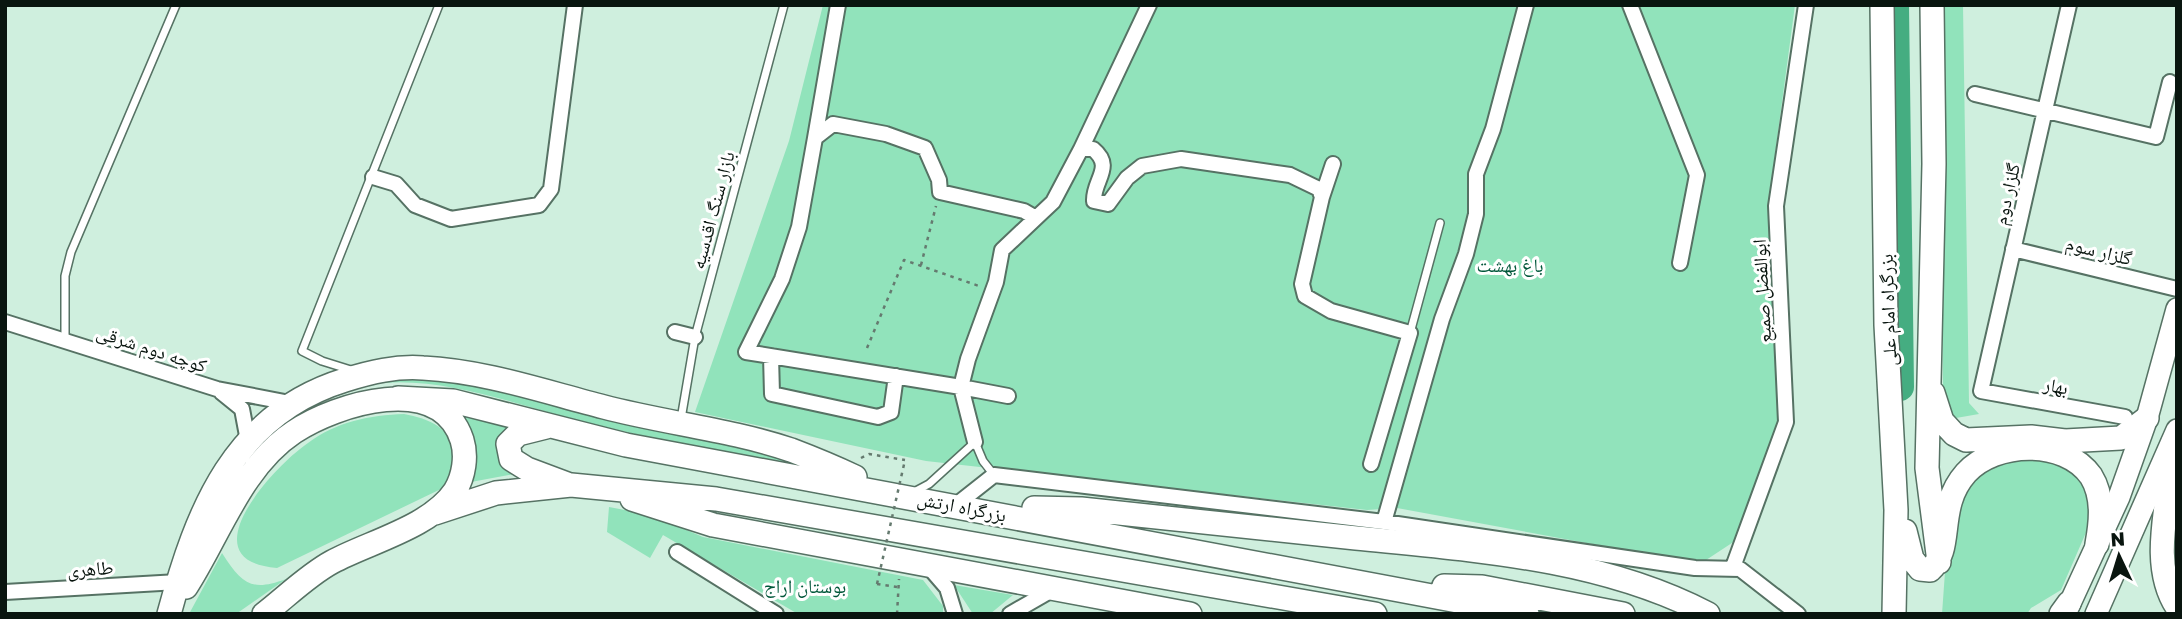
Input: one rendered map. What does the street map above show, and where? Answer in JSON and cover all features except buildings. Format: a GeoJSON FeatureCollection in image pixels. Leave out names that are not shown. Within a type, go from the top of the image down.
{"type":"FeatureCollection","features":[{"type":"Feature","properties":{"kind":"highway","name":"بزرگراه امام علی"},"geometry":{"type":"LineString","coordinates":[[1882,5],[1886,325],[1896,510],[1894,614]]}},
{"type":"Feature","properties":{"kind":"highway","name":"بزرگراه امام علی"},"geometry":{"type":"LineString","coordinates":[[1932,5],[1934,164],[1927,468],[1939,562]]}},
{"type":"Feature","properties":{"kind":"highway"},"geometry":{"type":"LineString","coordinates":[[169,614],[203,511],[248,441],[290,403],[365,374],[402,368],[439,369],[501,379],[789,449],[898,494]]}},
{"type":"Feature","properties":{"kind":"highway"},"geometry":{"type":"LineString","coordinates":[[1929,369],[1942,421],[1954,434],[1966,440],[2031,438],[2065,441],[2121,438],[2136,418]]}},
{"type":"Feature","properties":{"kind":"highway"},"geometry":{"type":"LineString","coordinates":[[169,614],[252,473],[272,450],[327,412],[362,402],[398,398],[439,411],[452,421],[462,440],[465,463],[454,491],[435,513]]}},
{"type":"Feature","properties":{"kind":"highway","name":"بزرگراه ارتش"},"geometry":{"type":"LineString","coordinates":[[398,398],[453,401],[626,445],[1527,614]]}},
{"type":"Feature","properties":{"kind":"highway"},"geometry":{"type":"LineString","coordinates":[[552,426],[518,433],[508,444],[511,459],[527,469],[571,485]]}},
{"type":"Feature","properties":{"kind":"highway"},"geometry":{"type":"LineString","coordinates":[[2175,436],[2172,481],[2161,554],[2164,577],[2177,607]]}},
{"type":"Feature","properties":{"kind":"highway"},"geometry":{"type":"LineString","coordinates":[[1896,510],[1903,524],[1912,559],[1920,569],[1930,570],[1939,562],[1947,505],[1955,486],[1981,461],[2017,449],[2042,449],[2072,461],[2090,476],[2101,510],[2097,544]]}},
{"type":"Feature","properties":{"kind":"highway","name":"بزرگراه ارتش"},"geometry":{"type":"LineString","coordinates":[[264,614],[329,564],[435,513],[496,493],[571,485],[716,499],[1104,569],[1375,614]]}},
{"type":"Feature","properties":{"kind":"highway"},"geometry":{"type":"LineString","coordinates":[[600,487],[713,526],[1190,614]]}},
{"type":"Feature","properties":{"kind":"highway"},"geometry":{"type":"LineString","coordinates":[[956,505],[1081,509],[1522,557],[1608,575],[1686,602],[1708,614]]}},
{"type":"Feature","properties":{"kind":"highway"},"geometry":{"type":"LineString","coordinates":[[1052,590],[1104,569],[1149,607]]}},
{"type":"Feature","properties":{"kind":"highway"},"geometry":{"type":"LineString","coordinates":[[1370,583],[1482,587],[1623,614]]}},
{"type":"Feature","properties":{"kind":"main road"},"geometry":{"type":"LineString","coordinates":[[2065,610],[2119,497],[2136,418],[2177,309]]}},
{"type":"Feature","properties":{"kind":"main road"},"geometry":{"type":"LineString","coordinates":[[2096,614],[2175,436]]}},
{"type":"Feature","properties":{"kind":"street"},"geometry":{"type":"LineString","coordinates":[[373,177],[396,184],[415,205],[450,219],[539,205],[551,189],[575,5]]}},
{"type":"Feature","properties":{"kind":"street"},"geometry":{"type":"LineString","coordinates":[[838,5],[799,227],[782,279],[746,352],[1008,396]]}},
{"type":"Feature","properties":{"kind":"street"},"geometry":{"type":"LineString","coordinates":[[975,442],[961,387],[993,291],[1002,250],[1053,202],[1149,5]]}},
{"type":"Feature","properties":{"kind":"street"},"geometry":{"type":"LineString","coordinates":[[1384,522],[1442,319],[1466,254],[1476,214],[1476,174],[1493,129],[1526,5]]}},
{"type":"Feature","properties":{"kind":"street"},"geometry":{"type":"LineString","coordinates":[[1630,5],[1697,175],[1680,263]]}},
{"type":"Feature","properties":{"kind":"street","name":"ابوالفضل صمیع"},"geometry":{"type":"LineString","coordinates":[[1733,567],[1786,422],[1776,206],[1806,5]]}},
{"type":"Feature","properties":{"kind":"street","name":"گلزار دوم"},"geometry":{"type":"LineString","coordinates":[[1981,391],[2069,5]]}},
{"type":"Feature","properties":{"kind":"street"},"geometry":{"type":"LineString","coordinates":[[1975,94],[2156,137],[2170,82]]}},
{"type":"Feature","properties":{"kind":"street"},"geometry":{"type":"LineString","coordinates":[[815,138],[833,124],[886,134],[925,148],[939,180],[940,192],[1024,211],[1036,218]]}},
{"type":"Feature","properties":{"kind":"street"},"geometry":{"type":"LineString","coordinates":[[1081,149],[1093,149],[1103,161],[1104,170],[1094,194],[1094,201],[1108,204],[1127,178],[1142,166],[1181,159],[1290,175],[1319,189],[1322,197]]}},
{"type":"Feature","properties":{"kind":"street"},"geometry":{"type":"LineString","coordinates":[[1333,164],[1322,197],[1302,284],[1306,296],[1331,311],[1410,334],[1387,419],[1371,464]]}},
{"type":"Feature","properties":{"kind":"street","name":"گلزار سوم"},"geometry":{"type":"LineString","coordinates":[[2013,249],[2177,289]]}},
{"type":"Feature","properties":{"kind":"street","name":"کوچه دوم شرقی"},"geometry":{"type":"LineString","coordinates":[[5,321],[217,389],[290,403]]}},
{"type":"Feature","properties":{"kind":"street"},"geometry":{"type":"LineString","coordinates":[[675,332],[695,337]]}},
{"type":"Feature","properties":{"kind":"street"},"geometry":{"type":"LineString","coordinates":[[771,356],[772,394],[878,417],[891,412],[896,376]]}},
{"type":"Feature","properties":{"kind":"street"},"geometry":{"type":"LineString","coordinates":[[217,389],[242,409],[248,441]]}},
{"type":"Feature","properties":{"kind":"street","name":"بهار"},"geometry":{"type":"LineString","coordinates":[[1981,391],[2136,418]]}},
{"type":"Feature","properties":{"kind":"street"},"geometry":{"type":"LineString","coordinates":[[956,505],[994,475],[1384,522],[1695,568],[1733,567],[1748,573],[1798,614]]}},
{"type":"Feature","properties":{"kind":"street"},"geometry":{"type":"LineString","coordinates":[[677,552],[776,614]]}},
{"type":"Feature","properties":{"kind":"street"},"geometry":{"type":"LineString","coordinates":[[928,566],[947,588],[955,614]]}},
{"type":"Feature","properties":{"kind":"street","name":"طاهری"},"geometry":{"type":"LineString","coordinates":[[5,592],[178,582]]}},
{"type":"Feature","properties":{"kind":"street"},"geometry":{"type":"LineString","coordinates":[[1010,614],[1052,590]]}},
{"type":"Feature","properties":{"kind":"lane"},"geometry":{"type":"LineString","coordinates":[[65,341],[65,276],[71,252],[176,5]]}},
{"type":"Feature","properties":{"kind":"lane"},"geometry":{"type":"LineString","coordinates":[[365,374],[322,361],[302,351],[439,5]]}},
{"type":"Feature","properties":{"kind":"lane","name":"بازار سنگ اقدسیه"},"geometry":{"type":"LineString","coordinates":[[680,424],[695,337],[784,5]]}},
{"type":"Feature","properties":{"kind":"lane"},"geometry":{"type":"LineString","coordinates":[[1410,334],[1440,223]]}},
{"type":"Feature","properties":{"kind":"lane"},"geometry":{"type":"LineString","coordinates":[[898,494],[929,484],[975,442],[983,461],[994,475]]}},
{"type":"Feature","properties":{"kind":"path"},"geometry":{"type":"LineString","coordinates":[[921,265],[940,192]]}},
{"type":"Feature","properties":{"kind":"path"},"geometry":{"type":"LineString","coordinates":[[867,348],[904,260],[993,291]]}},
{"type":"Feature","properties":{"kind":"path"},"geometry":{"type":"LineString","coordinates":[[869,454],[905,460],[877,584],[897,587],[897,614]]}},
{"type":"Feature","properties":{"kind":"green space","name":"باغ بهشت"},"geometry":{"type":"Polygon","coordinates":[[[823,5],[1795,5],[1768,207],[1778,420],[1741,537],[1700,564],[1397,508],[1367,510],[926,461],[695,412],[789,141],[823,5]]]}},
{"type":"Feature","properties":{"kind":"green space"},"geometry":{"type":"Polygon","coordinates":[[[1940,5],[1963,5],[1969,403],[1979,414],[1956,418],[1950,414],[1943,392],[1940,5]]]}},
{"type":"Feature","properties":{"kind":"green space"},"geometry":{"type":"Polygon","coordinates":[[[439,374],[756,449],[805,466],[618,430],[474,392],[395,382],[356,387],[319,400],[282,424],[244,461],[246,446],[342,385],[439,374]]]}},
{"type":"Feature","properties":{"kind":"green space"},"geometry":{"type":"Polygon","coordinates":[[[404,414],[433,423],[447,434],[451,442],[453,463],[450,477],[443,488],[277,568],[251,562],[239,549],[238,531],[246,512],[259,491],[293,455],[319,436],[342,425],[366,418],[404,414]]]}},
{"type":"Feature","properties":{"kind":"green space"},"geometry":{"type":"Polygon","coordinates":[[[464,415],[514,425],[496,446],[501,460],[520,473],[471,482],[476,451],[464,415]]]}},
{"type":"Feature","properties":{"kind":"green space"},"geometry":{"type":"Polygon","coordinates":[[[2000,449],[2072,460],[2098,505],[2061,590],[2031,608],[2027,614],[1942,614],[1948,530],[1958,488],[2000,449]]]}},
{"type":"Feature","properties":{"kind":"green space","name":"بوستان اراج"},"geometry":{"type":"Polygon","coordinates":[[[609,507],[651,515],[703,537],[923,580],[943,606],[943,614],[798,614],[663,535],[650,558],[607,532],[609,507]]]}},
{"type":"Feature","properties":{"kind":"green space"},"geometry":{"type":"Polygon","coordinates":[[[222,553],[236,572],[248,582],[264,585],[286,579],[236,614],[189,614],[222,553]]]}},
{"type":"Feature","properties":{"kind":"green space"},"geometry":{"type":"Polygon","coordinates":[[[954,585],[1013,595],[990,614],[973,614],[954,585]]]}},
{"type":"Feature","properties":{"kind":"waterway"},"geometry":{"type":"LineString","coordinates":[[1895,5],[1900,387]]}}]}
